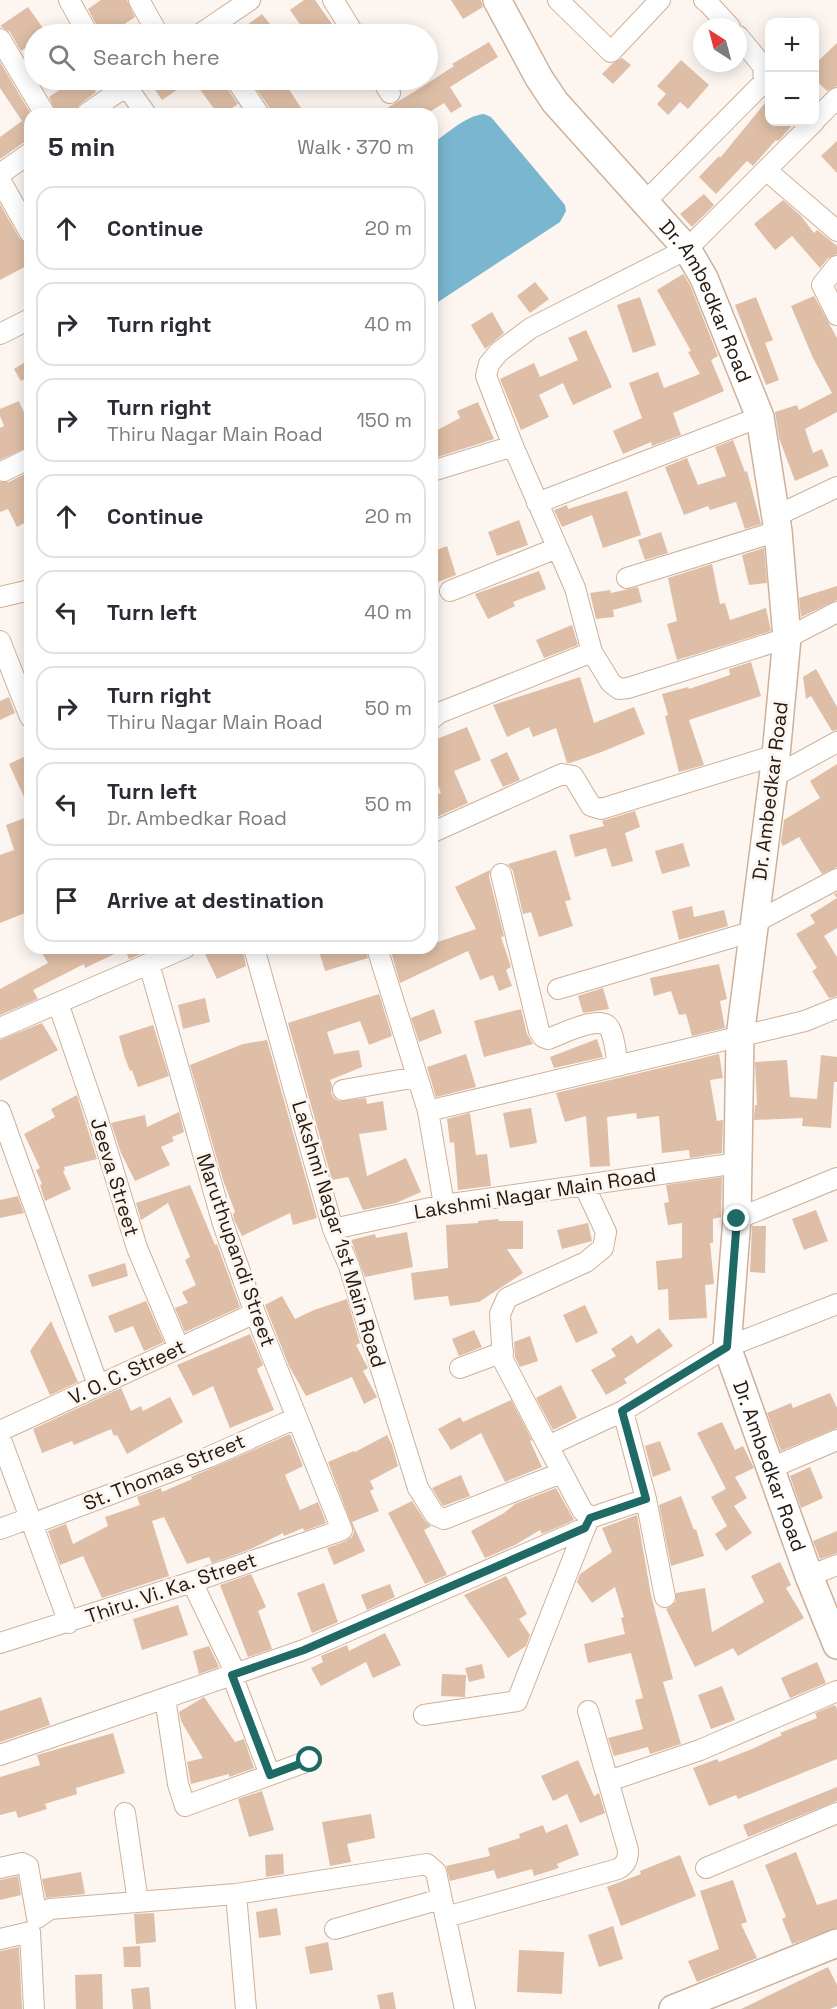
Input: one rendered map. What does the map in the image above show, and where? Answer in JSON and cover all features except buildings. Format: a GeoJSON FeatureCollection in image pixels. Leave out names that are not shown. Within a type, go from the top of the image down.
{"type":"FeatureCollection","features":[{"type":"Feature","properties":{"kind":"street"},"geometry":{"type":"LineString","coordinates":[[69,0],[82,24]]}},
{"type":"Feature","properties":{"kind":"street"},"geometry":{"type":"LineString","coordinates":[[139,0],[152,24]]}},
{"type":"Feature","properties":{"kind":"street"},"geometry":{"type":"LineString","coordinates":[[333,0],[348,24]]}},
{"type":"Feature","properties":{"kind":"street","name":"Dr. Ambedkar Road"},"geometry":{"type":"LineString","coordinates":[[497,0],[538,78],[555,102],[687,249],[704,278],[760,417],[777,524],[787,638],[775,766],[740,1037],[737,1219],[727,1347],[837,1645]]}},
{"type":"Feature","properties":{"kind":"street"},"geometry":{"type":"LineString","coordinates":[[558,0],[611,52],[660,0]]}},
{"type":"Feature","properties":{"kind":"street"},"geometry":{"type":"LineString","coordinates":[[704,0],[721,18]]}},
{"type":"Feature","properties":{"kind":"street"},"geometry":{"type":"LineString","coordinates":[[214,24],[238,3]]}},
{"type":"Feature","properties":{"kind":"street"},"geometry":{"type":"LineString","coordinates":[[0,39],[24,79]]}},
{"type":"Feature","properties":{"kind":"street"},"geometry":{"type":"LineString","coordinates":[[645,202],[764,82],[763,66],[747,47]]}},
{"type":"Feature","properties":{"kind":"street"},"geometry":{"type":"LineString","coordinates":[[31,90],[41,108]]}},
{"type":"Feature","properties":{"kind":"street"},"geometry":{"type":"LineString","coordinates":[[93,108],[116,90]]}},
{"type":"Feature","properties":{"kind":"street"},"geometry":{"type":"LineString","coordinates":[[128,90],[141,108]]}},
{"type":"Feature","properties":{"kind":"street"},"geometry":{"type":"LineString","coordinates":[[243,90],[255,108]]}},
{"type":"Feature","properties":{"kind":"street"},"geometry":{"type":"LineString","coordinates":[[819,116],[837,98]]}},
{"type":"Feature","properties":{"kind":"street"},"geometry":{"type":"LineString","coordinates":[[809,126],[687,249],[531,328],[499,352],[489,364],[486,376],[513,446],[575,588],[592,652],[611,683],[619,689],[787,638],[837,612]]}},
{"type":"Feature","properties":{"kind":"street"},"geometry":{"type":"LineString","coordinates":[[0,174],[24,157]]}},
{"type":"Feature","properties":{"kind":"street"},"geometry":{"type":"LineString","coordinates":[[766,170],[837,231]]}},
{"type":"Feature","properties":{"kind":"street"},"geometry":{"type":"LineString","coordinates":[[0,180],[24,222]]}},
{"type":"Feature","properties":{"kind":"street"},"geometry":{"type":"LineString","coordinates":[[837,266],[822,285],[837,315]]}},
{"type":"Feature","properties":{"kind":"street"},"geometry":{"type":"LineString","coordinates":[[0,334],[24,322]]}},
{"type":"Feature","properties":{"kind":"street"},"geometry":{"type":"LineString","coordinates":[[537,503],[760,417]]}},
{"type":"Feature","properties":{"kind":"street"},"geometry":{"type":"LineString","coordinates":[[438,469],[513,446]]}},
{"type":"Feature","properties":{"kind":"street"},"geometry":{"type":"LineString","coordinates":[[4,471],[24,461]]}},
{"type":"Feature","properties":{"kind":"street"},"geometry":{"type":"LineString","coordinates":[[627,578],[777,524],[837,487]]}},
{"type":"Feature","properties":{"kind":"street"},"geometry":{"type":"LineString","coordinates":[[450,591],[557,548]]}},
{"type":"Feature","properties":{"kind":"street"},"geometry":{"type":"LineString","coordinates":[[0,597],[24,591]]}},
{"type":"Feature","properties":{"kind":"street"},"geometry":{"type":"LineString","coordinates":[[0,641],[24,702]]}},
{"type":"Feature","properties":{"kind":"street"},"geometry":{"type":"LineString","coordinates":[[438,714],[592,652]]}},
{"type":"Feature","properties":{"kind":"street"},"geometry":{"type":"LineString","coordinates":[[438,830],[562,774],[573,776],[591,806],[601,809],[775,766],[837,742]]}},
{"type":"Feature","properties":{"kind":"street"},"geometry":{"type":"LineString","coordinates":[[501,874],[539,1031],[548,1039],[595,1022],[604,1022],[612,1035],[618,1066]]}},
{"type":"Feature","properties":{"kind":"street"},"geometry":{"type":"LineString","coordinates":[[558,989],[754,927],[837,879]]}},
{"type":"Feature","properties":{"kind":"street"},"geometry":{"type":"LineString","coordinates":[[0,1029],[172,954]]}},
{"type":"Feature","properties":{"kind":"street","name":"Lakshmi Nagar 1st Main Road"},"geometry":{"type":"LineString","coordinates":[[257,954],[333,1229],[349,1266],[418,1488],[435,1515],[444,1519],[561,1473]]}},
{"type":"Feature","properties":{"kind":"street"},"geometry":{"type":"LineString","coordinates":[[379,954],[428,1111],[444,1205]]}},
{"type":"Feature","properties":{"kind":"street","name":"Maruthupandi Street"},"geometry":{"type":"LineString","coordinates":[[149,964],[223,1224],[255,1313],[342,1530]]}},
{"type":"Feature","properties":{"kind":"street","name":"Jeeva Street"},"geometry":{"type":"LineString","coordinates":[[58,1003],[97,1117],[137,1248],[179,1348]]}},
{"type":"Feature","properties":{"kind":"street"},"geometry":{"type":"LineString","coordinates":[[428,1111],[805,1021],[837,1008]]}},
{"type":"Feature","properties":{"kind":"street"},"geometry":{"type":"LineString","coordinates":[[343,1090],[417,1077]]}},
{"type":"Feature","properties":{"kind":"street"},"geometry":{"type":"LineString","coordinates":[[0,1111],[7,1152],[98,1385]]}},
{"type":"Feature","properties":{"kind":"street","name":"Lakshmi Nagar Main Road"},"geometry":{"type":"LineString","coordinates":[[333,1229],[444,1205],[738,1163]]}},
{"type":"Feature","properties":{"kind":"street"},"geometry":{"type":"LineString","coordinates":[[737,1219],[837,1178]]}},
{"type":"Feature","properties":{"kind":"street"},"geometry":{"type":"LineString","coordinates":[[424,1715],[517,1701],[587,1523],[503,1360],[500,1314],[507,1298],[586,1262],[603,1248],[606,1232],[584,1185]]}},
{"type":"Feature","properties":{"kind":"street"},"geometry":{"type":"LineString","coordinates":[[548,1446],[622,1411],[727,1347],[837,1304]]}},
{"type":"Feature","properties":{"kind":"street","name":"V. O. C. Street"},"geometry":{"type":"LineString","coordinates":[[0,1431],[255,1313]]}},
{"type":"Feature","properties":{"kind":"street"},"geometry":{"type":"LineString","coordinates":[[460,1368],[503,1352]]}},
{"type":"Feature","properties":{"kind":"street"},"geometry":{"type":"LineString","coordinates":[[622,1411],[646,1499],[665,1597]]}},
{"type":"Feature","properties":{"kind":"street","name":"St. Thomas Street"},"geometry":{"type":"LineString","coordinates":[[0,1528],[31,1521],[208,1457],[296,1418]]}},
{"type":"Feature","properties":{"kind":"street"},"geometry":{"type":"LineString","coordinates":[[0,1437],[69,1623]]}},
{"type":"Feature","properties":{"kind":"street"},"geometry":{"type":"LineString","coordinates":[[771,1468],[837,1440]]}},
{"type":"Feature","properties":{"kind":"street"},"geometry":{"type":"LineString","coordinates":[[0,1755],[304,1650],[587,1523],[646,1499]]}},
{"type":"Feature","properties":{"kind":"street","name":"Thiru. Vi. Ka. Street"},"geometry":{"type":"LineString","coordinates":[[0,1643],[69,1623],[342,1530]]}},
{"type":"Feature","properties":{"kind":"street"},"geometry":{"type":"LineString","coordinates":[[810,1576],[837,1565]]}},
{"type":"Feature","properties":{"kind":"street"},"geometry":{"type":"LineString","coordinates":[[192,1582],[234,1674],[270,1775]]}},
{"type":"Feature","properties":{"kind":"street"},"geometry":{"type":"LineString","coordinates":[[609,1781],[700,1750],[837,1691]]}},
{"type":"Feature","properties":{"kind":"street"},"geometry":{"type":"LineString","coordinates":[[165,1698],[178,1784],[185,1806],[310,1760]]}},
{"type":"Feature","properties":{"kind":"street"},"geometry":{"type":"LineString","coordinates":[[335,1929],[444,1908],[624,1866],[628,1858],[628,1850],[588,1711]]}},
{"type":"Feature","properties":{"kind":"street"},"geometry":{"type":"LineString","coordinates":[[125,1812],[138,1902]]}},
{"type":"Feature","properties":{"kind":"street"},"geometry":{"type":"LineString","coordinates":[[706,1868],[837,1813]]}},
{"type":"Feature","properties":{"kind":"street"},"geometry":{"type":"LineString","coordinates":[[0,1868],[22,1863],[28,1866],[37,1918],[50,1909],[236,1894],[427,1864],[436,1872],[465,2009]]}},
{"type":"Feature","properties":{"kind":"street"},"geometry":{"type":"LineString","coordinates":[[236,1894],[246,2009]]}},
{"type":"Feature","properties":{"kind":"street"},"geometry":{"type":"LineString","coordinates":[[0,1939],[30,1932],[34,2009]]}},
{"type":"Feature","properties":{"kind":"street"},"geometry":{"type":"LineString","coordinates":[[673,2009],[837,1943]]}},
{"type":"Feature","properties":{"kind":"water"},"geometry":{"type":"Polygon","coordinates":[[[484,114],[491,117],[565,205],[566,211],[560,222],[438,302],[438,140],[463,121],[484,114]]]}},
{"type":"Feature","properties":{"kind":"route"},"geometry":{"type":"LineString","coordinates":[[310,1760],[270,1775],[232,1675],[304,1650],[585,1528],[590,1518],[646,1499],[622,1411],[727,1347],[737,1219]]}}]}
